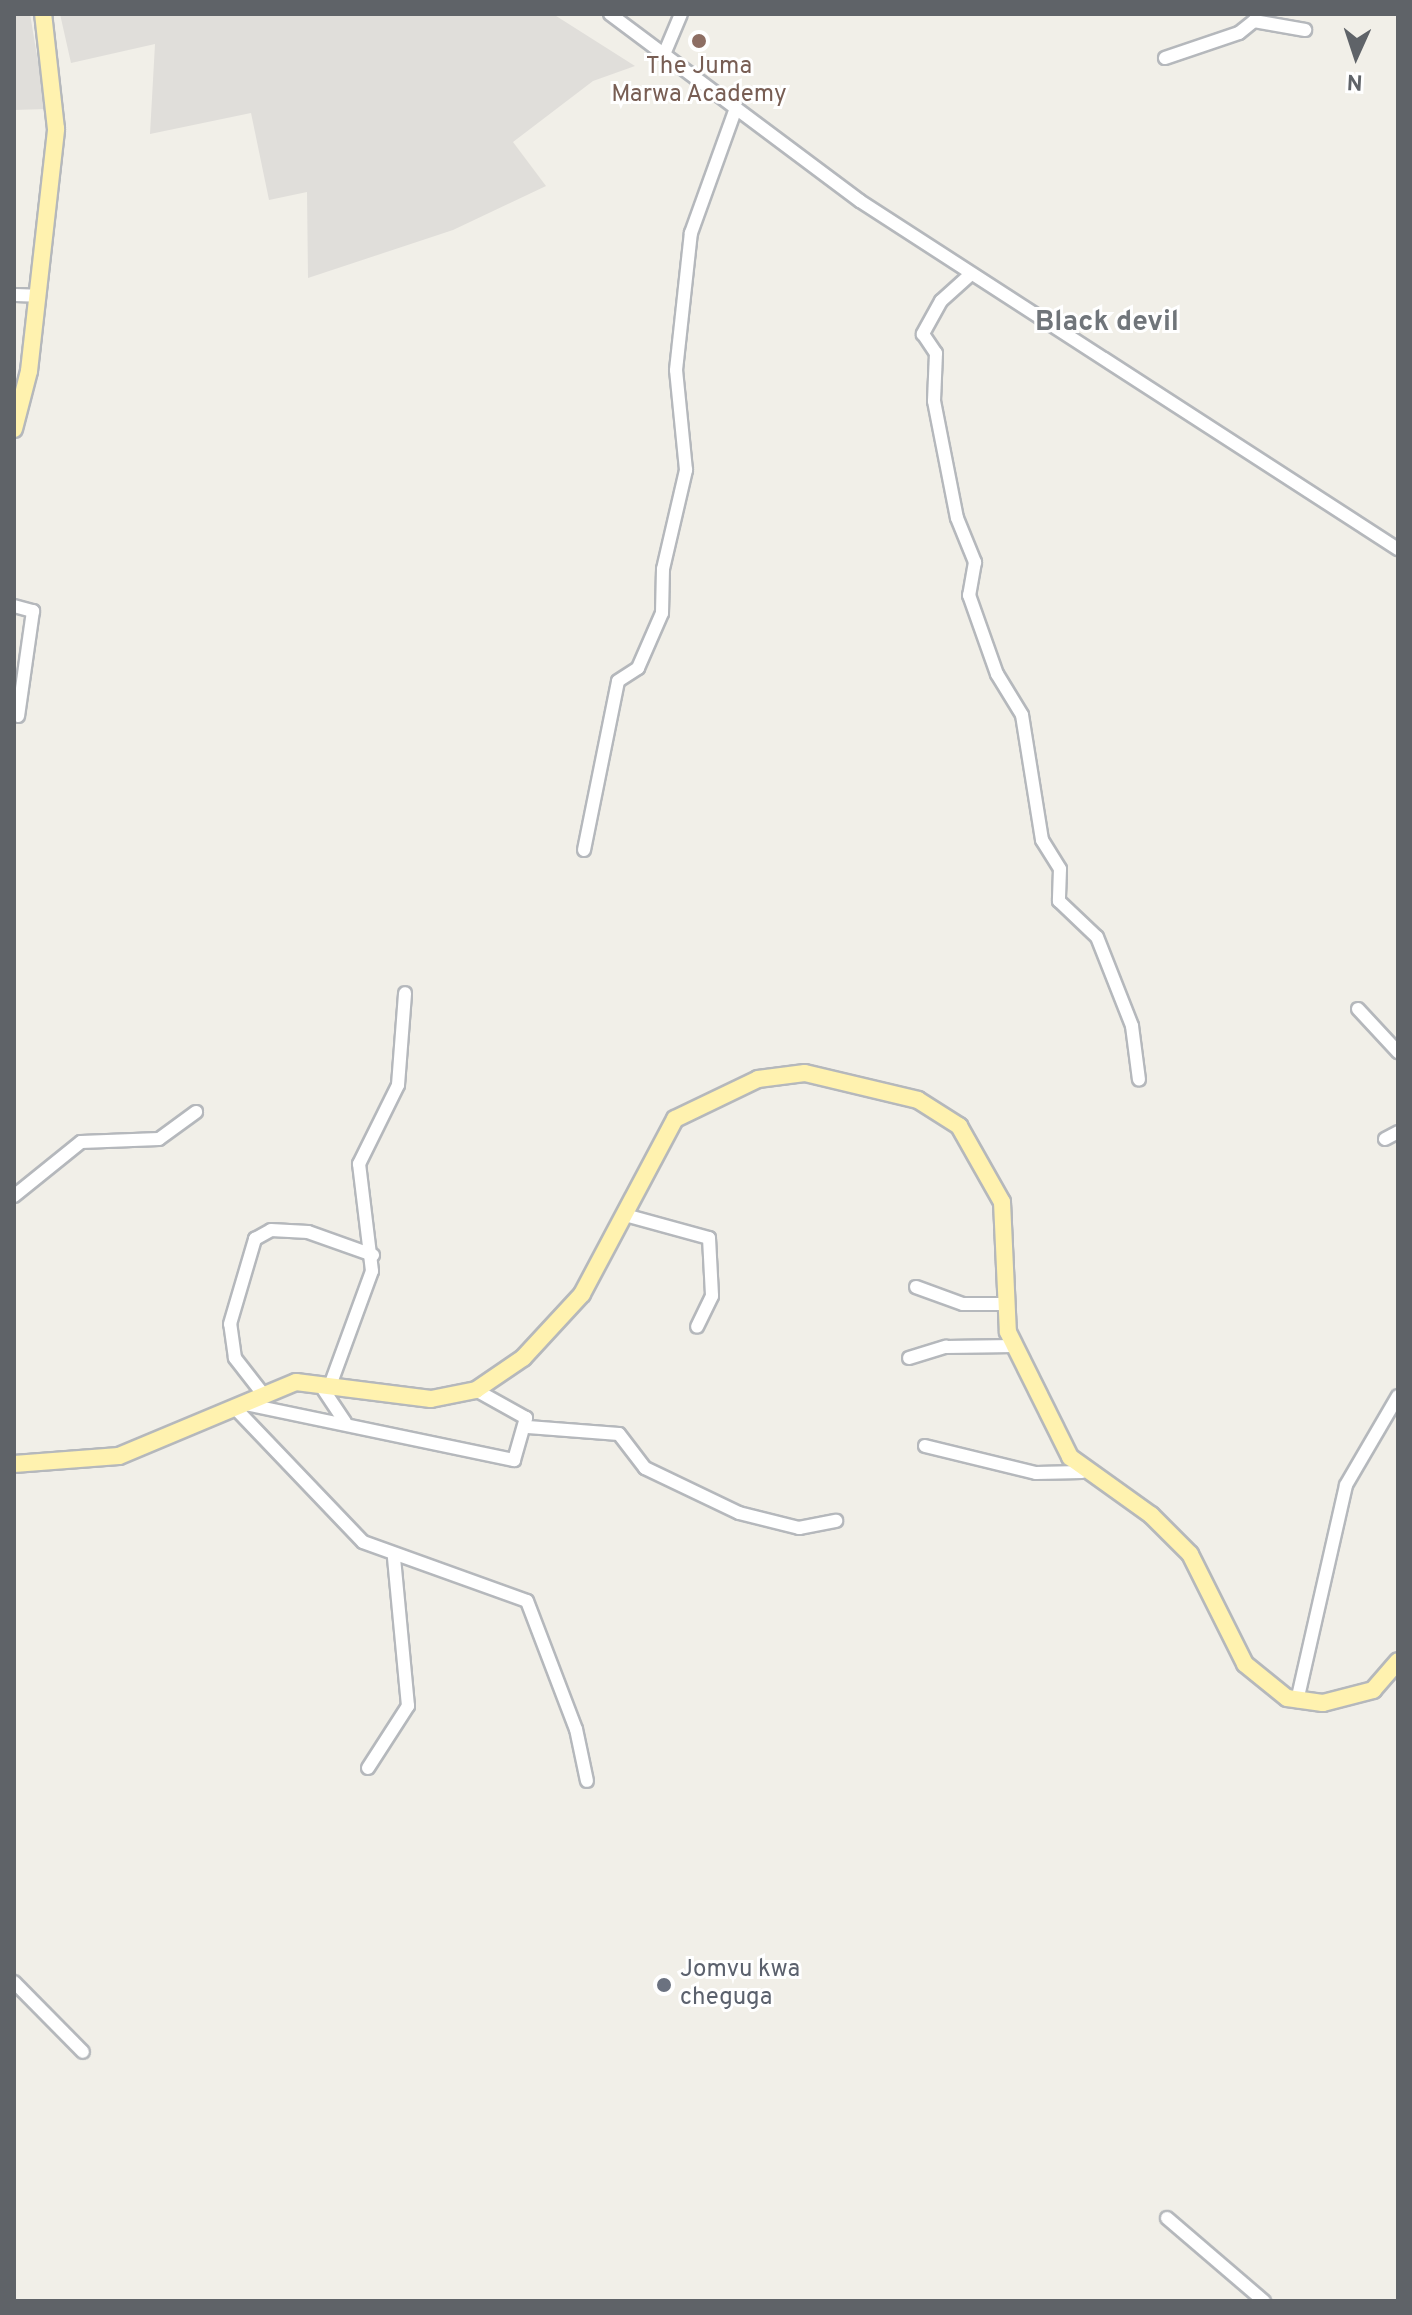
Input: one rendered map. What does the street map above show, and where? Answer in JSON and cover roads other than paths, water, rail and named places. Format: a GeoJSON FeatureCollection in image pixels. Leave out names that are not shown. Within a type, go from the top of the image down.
{"type":"FeatureCollection","features":[{"type":"Feature","properties":{"kind":"main road"},"geometry":{"type":"LineString","coordinates":[[14,429],[39,296],[56,129],[43,14]]}},
{"type":"Feature","properties":{"kind":"main road"},"geometry":{"type":"LineString","coordinates":[[14,1464],[119,1456],[263,1394],[324,1383],[431,1399],[476,1390],[523,1358],[582,1294],[625,1215],[664,1131],[683,1112],[768,1076],[829,1077],[931,1105],[959,1126],[1002,1202],[1003,1304],[1014,1346],[1082,1472],[1151,1515],[1190,1554],[1235,1651],[1273,1690],[1297,1701],[1358,1697],[1398,1661]]}},
{"type":"Feature","properties":{"kind":"street"},"geometry":{"type":"LineString","coordinates":[[610,14],[665,52],[736,108],[971,274],[1398,549]]}},
{"type":"Feature","properties":{"kind":"street"},"geometry":{"type":"LineString","coordinates":[[665,52],[681,14]]}},
{"type":"Feature","properties":{"kind":"street"},"geometry":{"type":"LineString","coordinates":[[1165,58],[1239,33],[1254,21],[1278,20],[1305,30]]}},
{"type":"Feature","properties":{"kind":"street"},"geometry":{"type":"LineString","coordinates":[[584,850],[618,681],[638,668],[662,613],[663,569],[686,470],[676,370],[691,233],[736,108]]}},
{"type":"Feature","properties":{"kind":"street"},"geometry":{"type":"LineString","coordinates":[[971,274],[941,301],[923,334],[936,353],[934,401],[957,518],[975,562],[969,595],[997,674],[1022,715],[1042,840],[1060,869],[1059,901],[1097,937],[1132,1026],[1139,1080]]}},
{"type":"Feature","properties":{"kind":"street"},"geometry":{"type":"LineString","coordinates":[[14,295],[39,296]]}},
{"type":"Feature","properties":{"kind":"street"},"geometry":{"type":"LineString","coordinates":[[14,606],[33,611],[18,716]]}},
{"type":"Feature","properties":{"kind":"street"},"geometry":{"type":"LineString","coordinates":[[345,1422],[324,1383],[373,1255],[359,1164],[398,1085],[405,993]]}},
{"type":"Feature","properties":{"kind":"street"},"geometry":{"type":"LineString","coordinates":[[1358,1009],[1398,1052]]}},
{"type":"Feature","properties":{"kind":"street"},"geometry":{"type":"LineString","coordinates":[[14,1196],[81,1142],[159,1139],[196,1112]]}},
{"type":"Feature","properties":{"kind":"street"},"geometry":{"type":"LineString","coordinates":[[1385,1139],[1398,1132]]}},
{"type":"Feature","properties":{"kind":"street"},"geometry":{"type":"LineString","coordinates":[[625,1215],[709,1238],[712,1296],[697,1327]]}},
{"type":"Feature","properties":{"kind":"street"},"geometry":{"type":"LineString","coordinates":[[263,1394],[235,1358],[230,1324],[255,1239],[271,1230],[308,1232],[373,1255]]}},
{"type":"Feature","properties":{"kind":"street"},"geometry":{"type":"LineString","coordinates":[[916,1287],[963,1304],[1003,1304]]}},
{"type":"Feature","properties":{"kind":"street"},"geometry":{"type":"LineString","coordinates":[[909,1358],[946,1347],[1014,1346]]}},
{"type":"Feature","properties":{"kind":"street"},"geometry":{"type":"LineString","coordinates":[[239,1406],[345,1422],[504,1462],[518,1457],[528,1427],[524,1416],[476,1390]]}},
{"type":"Feature","properties":{"kind":"street"},"geometry":{"type":"LineString","coordinates":[[1297,1701],[1346,1485],[1398,1396]]}},
{"type":"Feature","properties":{"kind":"street"},"geometry":{"type":"LineString","coordinates":[[239,1406],[351,1531],[394,1558],[527,1601],[576,1729],[587,1781]]}},
{"type":"Feature","properties":{"kind":"street"},"geometry":{"type":"LineString","coordinates":[[528,1427],[619,1434],[645,1468],[739,1513],[799,1528],[836,1521]]}},
{"type":"Feature","properties":{"kind":"street"},"geometry":{"type":"LineString","coordinates":[[925,1446],[1036,1473],[1082,1472]]}},
{"type":"Feature","properties":{"kind":"street"},"geometry":{"type":"LineString","coordinates":[[368,1768],[408,1706],[394,1558]]}},
{"type":"Feature","properties":{"kind":"street"},"geometry":{"type":"LineString","coordinates":[[14,1982],[83,2052]]}},
{"type":"Feature","properties":{"kind":"street"},"geometry":{"type":"LineString","coordinates":[[1167,2218],[1264,2301]]}},
{"type":"Feature","properties":{"kind":"place","name":"The Juma Marwa Academy"},"geometry":{"type":"Point","coordinates":[699,41]}},
{"type":"Feature","properties":{"kind":"place","name":"Jomvu kwa cheguga"},"geometry":{"type":"Point","coordinates":[664,1985]}},
{"type":"Feature","properties":{"kind":"district","name":"Black devil"},"geometry":{"type":"Point","coordinates":[1107,323]}}]}
